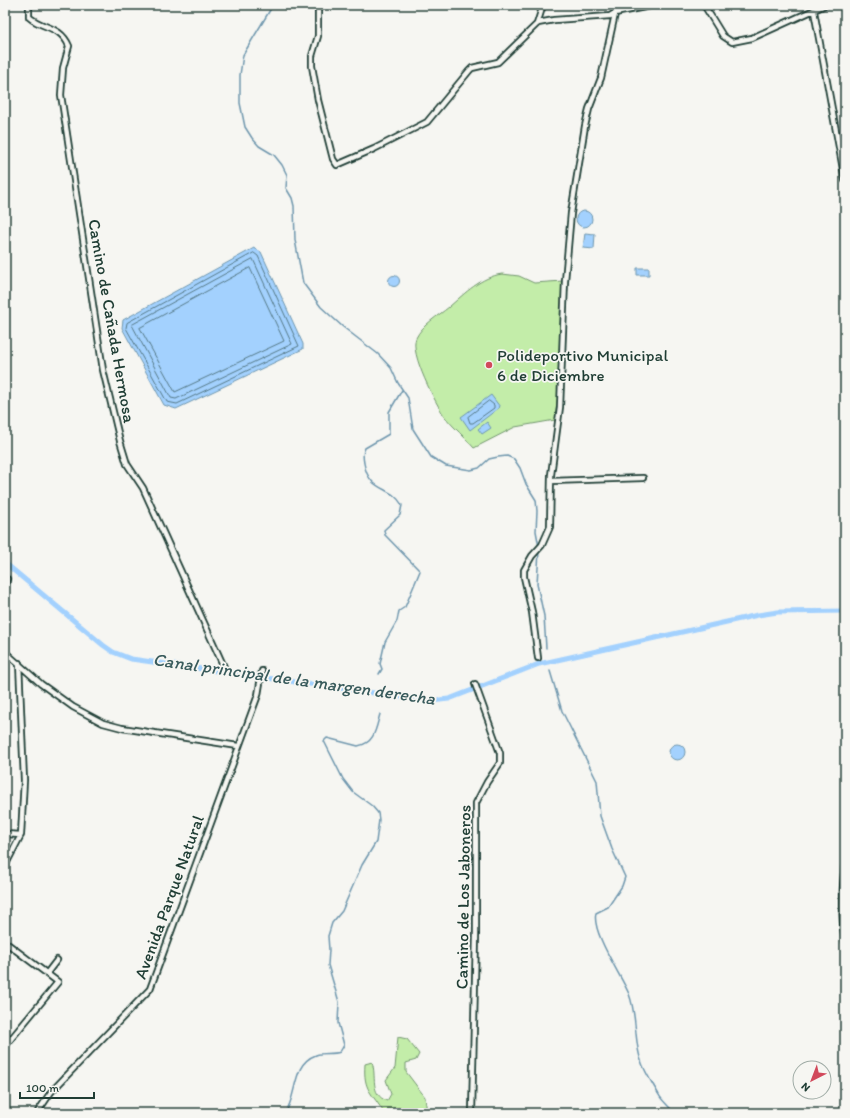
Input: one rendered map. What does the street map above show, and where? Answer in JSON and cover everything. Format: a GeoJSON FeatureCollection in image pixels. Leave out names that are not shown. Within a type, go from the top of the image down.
{"type":"FeatureCollection","features":[{"type":"Feature","properties":{"kind":"street","name":"Camino de Cañada Hermosa"},"geometry":{"type":"LineString","coordinates":[[29,5],[29,17],[52,27],[63,36],[69,46],[63,68],[61,95],[103,370],[120,441],[127,464],[143,488],[224,667]]}},
{"type":"Feature","properties":{"kind":"street"},"geometry":{"type":"LineString","coordinates":[[318,5],[318,36],[312,56],[314,82],[333,159],[337,165],[374,149],[427,122],[472,68],[498,62],[537,24],[543,5]]}},
{"type":"Feature","properties":{"kind":"street"},"geometry":{"type":"LineString","coordinates":[[538,658],[532,612],[524,574],[527,564],[542,545],[550,527],[551,481],[560,407],[565,281],[571,213],[585,126],[589,110],[601,78],[617,5]]}},
{"type":"Feature","properties":{"kind":"street"},"geometry":{"type":"LineString","coordinates":[[537,24],[554,20],[610,16],[615,13],[655,5]]}},
{"type":"Feature","properties":{"kind":"street"},"geometry":{"type":"LineString","coordinates":[[704,5],[723,36],[732,42],[752,38],[825,5]]}},
{"type":"Feature","properties":{"kind":"street"},"geometry":{"type":"LineString","coordinates":[[814,11],[845,180]]}},
{"type":"Feature","properties":{"kind":"street"},"geometry":{"type":"LineString","coordinates":[[551,481],[643,478]]}},
{"type":"Feature","properties":{"kind":"street"},"geometry":{"type":"LineString","coordinates":[[5,652],[19,663],[40,684],[73,707],[103,723],[130,729],[238,746]]}},
{"type":"Feature","properties":{"kind":"street"},"geometry":{"type":"LineString","coordinates":[[5,866],[21,835],[24,780],[19,663]]}},
{"type":"Feature","properties":{"kind":"street","name":"Avenida Parque Natural"},"geometry":{"type":"LineString","coordinates":[[37,1113],[51,1092],[150,989],[258,694],[262,672]]}},
{"type":"Feature","properties":{"kind":"street","name":"Camino de Los Jaboneros"},"geometry":{"type":"LineString","coordinates":[[472,1113],[476,936],[476,803],[478,796],[500,763],[500,753],[475,684]]}},
{"type":"Feature","properties":{"kind":"street"},"geometry":{"type":"LineString","coordinates":[[5,834],[21,835]]}},
{"type":"Feature","properties":{"kind":"street"},"geometry":{"type":"LineString","coordinates":[[845,864],[843,928],[845,941]]}},
{"type":"Feature","properties":{"kind":"street"},"geometry":{"type":"LineString","coordinates":[[5,942],[58,982],[6,1045]]}},
{"type":"Feature","properties":{"kind":"street"},"geometry":{"type":"LineString","coordinates":[[47,973],[57,960]]}},
{"type":"Feature","properties":{"kind":"green space","name":"Polideportivo Municipal 6 de Diciembre"},"geometry":{"type":"Polygon","coordinates":[[[502,274],[519,276],[534,283],[563,281],[559,388],[555,420],[515,427],[474,448],[445,417],[436,401],[424,378],[416,355],[416,338],[426,325],[474,286],[487,278],[502,274]]]}},
{"type":"Feature","properties":{"kind":"green space"},"geometry":{"type":"Polygon","coordinates":[[[398,1037],[407,1039],[419,1054],[416,1060],[406,1063],[406,1072],[425,1097],[427,1113],[384,1113],[367,1086],[365,1080],[365,1064],[372,1062],[376,1089],[381,1098],[387,1101],[391,1094],[386,1080],[395,1068],[398,1037]]]}},
{"type":"Feature","properties":{"kind":"water"},"geometry":{"type":"Polygon","coordinates":[[[581,211],[587,211],[592,216],[590,225],[587,227],[581,227],[576,222],[576,216],[581,211]]]}},
{"type":"Feature","properties":{"kind":"water"},"geometry":{"type":"Polygon","coordinates":[[[585,233],[595,234],[594,249],[583,248],[585,233]]]}},
{"type":"Feature","properties":{"kind":"water"},"geometry":{"type":"Polygon","coordinates":[[[254,248],[261,252],[303,344],[303,349],[176,409],[164,405],[122,328],[123,320],[254,248]]]}},
{"type":"Feature","properties":{"kind":"water"},"geometry":{"type":"Polygon","coordinates":[[[637,268],[649,268],[649,275],[637,275],[637,268]]]}},
{"type":"Feature","properties":{"kind":"water"},"geometry":{"type":"Polygon","coordinates":[[[394,275],[398,277],[400,281],[398,285],[394,287],[390,285],[388,281],[390,277],[394,275]]]}},
{"type":"Feature","properties":{"kind":"water"},"geometry":{"type":"Polygon","coordinates":[[[491,395],[500,407],[470,430],[461,417],[491,395]]]}},
{"type":"Feature","properties":{"kind":"water"},"geometry":{"type":"Polygon","coordinates":[[[487,422],[491,428],[482,434],[478,429],[487,422]]]}},
{"type":"Feature","properties":{"kind":"water"},"geometry":{"type":"Polygon","coordinates":[[[674,744],[680,744],[685,749],[683,758],[680,760],[674,760],[669,755],[669,749],[674,744]]]}},
{"type":"Feature","properties":{"kind":"waterway"},"geometry":{"type":"LineString","coordinates":[[273,5],[243,55],[240,75],[240,103],[245,127],[252,138],[259,146],[274,155],[282,165],[287,175],[286,188],[292,198],[294,206],[295,240],[303,283],[321,307],[343,327],[378,354],[391,368],[398,383],[408,398],[413,429],[431,457],[446,466],[471,470],[479,468],[489,459],[507,456],[514,459],[520,468],[526,484],[536,500],[536,531],[539,547]]}},
{"type":"Feature","properties":{"kind":"waterway"},"geometry":{"type":"LineString","coordinates":[[379,674],[382,669],[380,664],[385,642],[397,621],[399,611],[405,607],[420,571],[385,535],[384,530],[400,515],[402,505],[392,494],[375,484],[370,479],[367,473],[363,454],[365,448],[389,434],[389,412],[402,390]]}},
{"type":"Feature","properties":{"kind":"waterway"},"geometry":{"type":"LineString","coordinates":[[539,551],[537,584],[544,616],[546,648]]}},
{"type":"Feature","properties":{"kind":"waterway","name":"Canal principal de la margen derecha"},"geometry":{"type":"LineString","coordinates":[[5,563],[103,645],[113,652],[131,659],[431,701],[449,699],[539,664],[758,615],[778,612],[845,611]]}},
{"type":"Feature","properties":{"kind":"waterway"},"geometry":{"type":"LineString","coordinates":[[550,671],[562,711],[597,781],[600,816],[612,849],[625,877],[622,886],[608,907],[596,913],[598,931],[602,942],[629,994],[634,1012],[638,1050],[644,1068],[660,1097],[674,1113]]}},
{"type":"Feature","properties":{"kind":"waterway"},"geometry":{"type":"LineString","coordinates":[[285,1113],[292,1098],[302,1065],[308,1059],[316,1055],[340,1052],[344,1045],[338,1023],[339,1002],[328,965],[328,936],[332,923],[342,911],[362,865],[376,842],[379,820],[378,813],[372,806],[353,792],[343,779],[324,741],[327,738],[358,746],[364,744],[368,742],[374,734],[380,714]]}},
{"type":"Feature","properties":{"kind":"place","name":"Polideportivo Municipal 6 de Diciembre"},"geometry":{"type":"Point","coordinates":[489,365]}}]}
